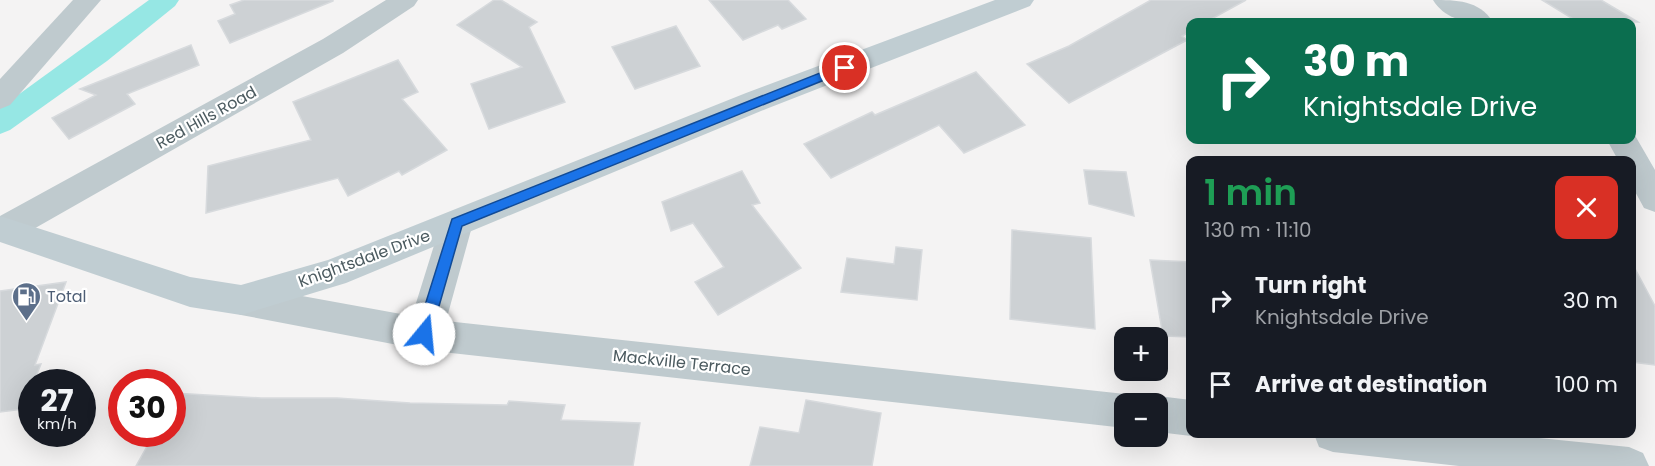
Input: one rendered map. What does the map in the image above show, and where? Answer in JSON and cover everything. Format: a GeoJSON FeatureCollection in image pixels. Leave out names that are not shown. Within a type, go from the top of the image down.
{"type":"FeatureCollection","features":[{"type":"Feature","properties":{"kind":"main road","name":"Knightsdale Drive"},"geometry":{"type":"LineString","coordinates":[[1,232],[190,292],[241,300],[334,273],[756,101],[1021,0]]}},
{"type":"Feature","properties":{"kind":"street"},"geometry":{"type":"LineString","coordinates":[[0,98],[88,0]]}},
{"type":"Feature","properties":{"kind":"street","name":"Red Hills Road"},"geometry":{"type":"LineString","coordinates":[[1,232],[333,46],[405,0]]}},
{"type":"Feature","properties":{"kind":"street"},"geometry":{"type":"LineString","coordinates":[[1446,0],[1473,18]]}},
{"type":"Feature","properties":{"kind":"street"},"geometry":{"type":"LineString","coordinates":[[1636,165],[1655,199]]}},
{"type":"Feature","properties":{"kind":"street"},"geometry":{"type":"LineString","coordinates":[[424,334],[457,223]]}},
{"type":"Feature","properties":{"kind":"street","name":"Mackville Terrace"},"geometry":{"type":"LineString","coordinates":[[241,300],[424,334],[1114,410]]}},
{"type":"Feature","properties":{"kind":"street"},"geometry":{"type":"LineString","coordinates":[[1168,415],[1186,417]]}},
{"type":"Feature","properties":{"kind":"street"},"geometry":{"type":"LineString","coordinates":[[1370,438],[1629,466]]}},
{"type":"Feature","properties":{"kind":"building"},"geometry":{"type":"Polygon","coordinates":[[[244,0],[333,1],[230,43],[218,21],[235,14],[230,5],[244,0]]]}},
{"type":"Feature","properties":{"kind":"building"},"geometry":{"type":"Polygon","coordinates":[[[494,0],[501,0],[537,22],[529,27],[565,102],[489,129],[471,84],[522,67],[457,25],[494,0]]]}},
{"type":"Feature","properties":{"kind":"building"},"geometry":{"type":"Polygon","coordinates":[[[709,0],[788,0],[806,19],[782,29],[778,25],[743,40],[709,0]]]}},
{"type":"Feature","properties":{"kind":"building"},"geometry":{"type":"Polygon","coordinates":[[[1151,0],[1246,0],[1213,18],[1186,18],[1186,34],[1182,36],[1186,41],[1069,103],[1027,64],[1069,46],[1151,0]]]}},
{"type":"Feature","properties":{"kind":"building"},"geometry":{"type":"Polygon","coordinates":[[[1542,0],[1601,0],[1631,18],[1571,18],[1542,0]]]}},
{"type":"Feature","properties":{"kind":"building"},"geometry":{"type":"Polygon","coordinates":[[[676,26],[700,66],[635,89],[612,47],[676,26]]]}},
{"type":"Feature","properties":{"kind":"building"},"geometry":{"type":"Polygon","coordinates":[[[191,45],[199,65],[127,94],[135,104],[69,139],[52,118],[96,95],[80,89],[191,45]]]}},
{"type":"Feature","properties":{"kind":"building"},"geometry":{"type":"Polygon","coordinates":[[[398,60],[418,92],[402,99],[447,150],[402,175],[399,171],[348,196],[338,178],[206,213],[208,166],[311,140],[293,102],[398,60]]]}},
{"type":"Feature","properties":{"kind":"building"},"geometry":{"type":"Polygon","coordinates":[[[976,72],[1025,125],[964,153],[939,125],[831,178],[804,144],[872,112],[875,115],[976,72]]]}},
{"type":"Feature","properties":{"kind":"building"},"geometry":{"type":"Polygon","coordinates":[[[1084,170],[1126,172],[1134,216],[1089,204],[1084,170]]]}},
{"type":"Feature","properties":{"kind":"building"},"geometry":{"type":"Polygon","coordinates":[[[742,171],[760,203],[752,205],[801,268],[718,315],[695,282],[724,267],[693,223],[671,231],[662,202],[742,171]]]}},
{"type":"Feature","properties":{"kind":"building"},"geometry":{"type":"Polygon","coordinates":[[[1012,230],[1091,238],[1095,329],[1010,319],[1012,230]]]}},
{"type":"Feature","properties":{"kind":"building"},"geometry":{"type":"Polygon","coordinates":[[[896,247],[922,250],[917,300],[841,292],[847,258],[894,264],[896,247]]]}},
{"type":"Feature","properties":{"kind":"building"},"geometry":{"type":"Polygon","coordinates":[[[1150,260],[1186,262],[1186,337],[1168,336],[1168,327],[1161,327],[1150,260]]]}},
{"type":"Feature","properties":{"kind":"building"},"geometry":{"type":"Polygon","coordinates":[[[1636,270],[1655,306],[1655,365],[1636,363],[1636,270]]]}},
{"type":"Feature","properties":{"kind":"building","name":"Total"},"geometry":{"type":"Polygon","coordinates":[[[66,282],[35,365],[41,364],[39,369],[18,369],[18,410],[0,412],[0,291],[66,282]]]}},
{"type":"Feature","properties":{"kind":"building"},"geometry":{"type":"Polygon","coordinates":[[[186,394],[261,398],[337,398],[410,403],[507,405],[509,401],[565,405],[561,420],[640,423],[633,466],[136,466],[147,447],[186,447],[186,394]]]}},
{"type":"Feature","properties":{"kind":"building"},"geometry":{"type":"Polygon","coordinates":[[[806,400],[881,413],[872,466],[750,466],[760,427],[799,433],[806,400]]]}},
{"type":"Feature","properties":{"kind":"waterway"},"geometry":{"type":"LineString","coordinates":[[0,123],[97,54],[166,0]]}},
{"type":"Feature","properties":{"kind":"place","name":"Total"},"geometry":{"type":"Point","coordinates":[26,322]}},
{"type":"Feature","properties":{"kind":"route"},"geometry":{"type":"LineString","coordinates":[[424,334],[457,223],[756,101],[845,68]]}}]}
